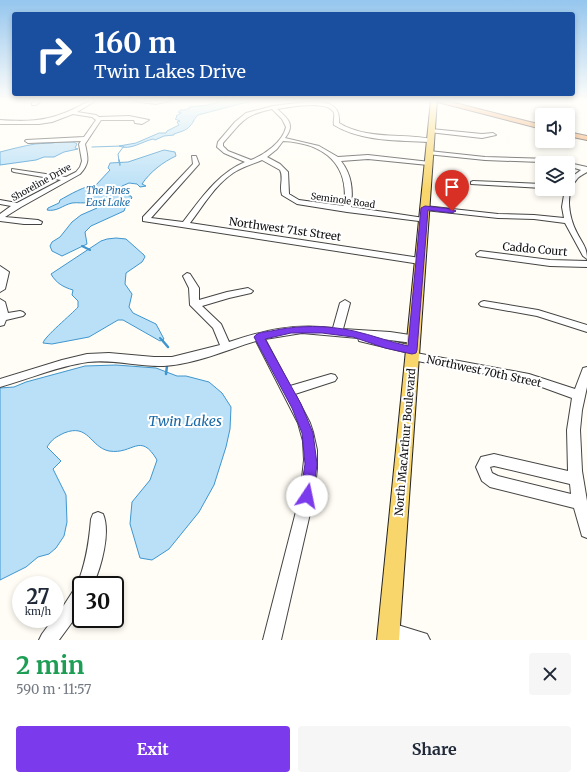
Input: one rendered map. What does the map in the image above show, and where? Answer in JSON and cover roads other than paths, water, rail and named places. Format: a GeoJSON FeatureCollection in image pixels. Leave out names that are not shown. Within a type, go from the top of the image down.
{"type":"FeatureCollection","features":[{"type":"Feature","properties":{"kind":"highway"},"geometry":{"type":"LineString","coordinates":[[575,133],[587,136]]}},
{"type":"Feature","properties":{"kind":"main road","name":"North MacArthur Boulevard"},"geometry":{"type":"LineString","coordinates":[[388,636],[431,131]]}},
{"type":"Feature","properties":{"kind":"street"},"geometry":{"type":"LineString","coordinates":[[28,141],[85,139],[92,130]]}},
{"type":"Feature","properties":{"kind":"street"},"geometry":{"type":"LineString","coordinates":[[231,130],[220,143],[220,147],[226,152],[250,162]]}},
{"type":"Feature","properties":{"kind":"street"},"geometry":{"type":"LineString","coordinates":[[185,225],[224,177],[236,168],[263,158],[278,147],[288,130]]}},
{"type":"Feature","properties":{"kind":"street"},"geometry":{"type":"LineString","coordinates":[[346,130],[355,133],[430,140]]}},
{"type":"Feature","properties":{"kind":"street"},"geometry":{"type":"LineString","coordinates":[[431,131],[482,136],[493,135]]}},
{"type":"Feature","properties":{"kind":"street","name":"Shoreline Drive"},"geometry":{"type":"LineString","coordinates":[[0,218],[18,205],[78,173],[84,164],[82,146],[85,139]]}},
{"type":"Feature","properties":{"kind":"street"},"geometry":{"type":"LineString","coordinates":[[282,139],[312,145],[329,153],[341,163],[346,173],[349,190],[347,210]]}},
{"type":"Feature","properties":{"kind":"street"},"geometry":{"type":"LineString","coordinates":[[429,153],[491,159],[550,159],[587,169]]}},
{"type":"Feature","properties":{"kind":"street","name":"Northwest 71st Street"},"geometry":{"type":"LineString","coordinates":[[194,157],[196,164],[146,219],[420,261]]}},
{"type":"Feature","properties":{"kind":"street"},"geometry":{"type":"LineString","coordinates":[[336,159],[368,157],[428,163]]}},
{"type":"Feature","properties":{"kind":"street","name":"Seminole Road"},"geometry":{"type":"LineString","coordinates":[[263,158],[279,165],[285,172],[286,177],[284,190],[287,196],[297,202],[347,210],[424,214]]}},
{"type":"Feature","properties":{"kind":"street"},"geometry":{"type":"LineString","coordinates":[[575,177],[587,169]]}},
{"type":"Feature","properties":{"kind":"street"},"geometry":{"type":"LineString","coordinates":[[14,170],[69,179]]}},
{"type":"Feature","properties":{"kind":"street"},"geometry":{"type":"LineString","coordinates":[[473,183],[535,186]]}},
{"type":"Feature","properties":{"kind":"street"},"geometry":{"type":"LineString","coordinates":[[566,196],[567,221],[587,256]]}},
{"type":"Feature","properties":{"kind":"street"},"geometry":{"type":"LineString","coordinates":[[0,202],[18,205]]}},
{"type":"Feature","properties":{"kind":"street"},"geometry":{"type":"LineString","coordinates":[[424,214],[534,217],[567,221]]}},
{"type":"Feature","properties":{"kind":"street"},"geometry":{"type":"LineString","coordinates":[[0,218],[24,222],[38,222]]}},
{"type":"Feature","properties":{"kind":"street","name":"Caddo Court"},"geometry":{"type":"LineString","coordinates":[[480,254],[542,262],[587,264]]}},
{"type":"Feature","properties":{"kind":"street"},"geometry":{"type":"LineString","coordinates":[[0,269],[5,272],[6,275],[0,289]]}},
{"type":"Feature","properties":{"kind":"street"},"geometry":{"type":"LineString","coordinates":[[187,276],[194,288],[195,305],[217,326],[226,346]]}},
{"type":"Feature","properties":{"kind":"street"},"geometry":{"type":"LineString","coordinates":[[195,305],[228,295],[248,291]]}},
{"type":"Feature","properties":{"kind":"street"},"geometry":{"type":"LineString","coordinates":[[0,302],[1,320],[20,314]]}},
{"type":"Feature","properties":{"kind":"street"},"geometry":{"type":"LineString","coordinates":[[337,331],[345,303]]}},
{"type":"Feature","properties":{"kind":"street"},"geometry":{"type":"LineString","coordinates":[[484,304],[538,313],[587,329]]}},
{"type":"Feature","properties":{"kind":"street","name":"Northwest 70th Street"},"geometry":{"type":"LineString","coordinates":[[0,383],[81,359],[107,356],[153,361],[172,360],[283,331],[300,329],[337,331],[354,334],[396,347],[413,348],[529,378],[578,396]]}},
{"type":"Feature","properties":{"kind":"street"},"geometry":{"type":"LineString","coordinates":[[259,337],[288,391],[308,433],[311,452],[311,478],[272,640]]}},
{"type":"Feature","properties":{"kind":"street"},"geometry":{"type":"LineString","coordinates":[[587,371],[578,396],[574,430],[580,503],[587,531]]}},
{"type":"Feature","properties":{"kind":"street"},"geometry":{"type":"LineString","coordinates":[[288,391],[331,378]]}},
{"type":"Feature","properties":{"kind":"street"},"geometry":{"type":"LineString","coordinates":[[577,479],[494,460],[486,461],[483,467],[487,477],[495,482],[580,503]]}},
{"type":"Feature","properties":{"kind":"street"},"geometry":{"type":"LineString","coordinates":[[88,576],[97,547],[98,518]]}},
{"type":"Feature","properties":{"kind":"street"},"geometry":{"type":"LineString","coordinates":[[48,640],[72,607]]}},
{"type":"Feature","properties":{"kind":"street"},"geometry":{"type":"LineString","coordinates":[[388,636],[421,640]]}},
{"type":"Feature","properties":{"kind":"water"},"geometry":{"type":"Polygon","coordinates":[[[184,130],[174,135],[164,136],[155,140],[153,139],[132,147],[119,146],[136,143],[159,133],[166,133],[167,131],[184,130]]]}},
{"type":"Feature","properties":{"kind":"water"},"geometry":{"type":"Polygon","coordinates":[[[74,142],[77,144],[75,148],[78,149],[64,152],[54,157],[44,157],[36,160],[0,165],[0,152],[35,144],[74,142]]]}},
{"type":"Feature","properties":{"kind":"water","name":"The Pines East Lake"},"geometry":{"type":"Polygon","coordinates":[[[164,150],[175,152],[176,156],[166,161],[149,175],[142,184],[146,186],[140,187],[137,184],[129,183],[122,186],[124,195],[131,196],[132,198],[127,203],[124,211],[91,226],[85,232],[87,244],[62,256],[52,251],[50,246],[52,242],[60,237],[72,222],[81,215],[97,208],[88,202],[72,203],[54,210],[47,210],[48,208],[78,191],[92,185],[96,185],[110,170],[108,168],[110,163],[128,162],[164,150]]]}},
{"type":"Feature","properties":{"kind":"water"},"geometry":{"type":"Polygon","coordinates":[[[116,238],[126,239],[145,257],[142,262],[126,273],[125,284],[132,294],[129,307],[133,313],[156,324],[164,339],[160,341],[123,320],[118,320],[89,337],[52,344],[43,343],[48,336],[78,307],[78,301],[72,295],[73,290],[60,284],[51,274],[101,241],[116,238]]]}},
{"type":"Feature","properties":{"kind":"water","name":"Twin Lakes"},"geometry":{"type":"Polygon","coordinates":[[[116,365],[156,368],[177,376],[186,376],[209,382],[222,393],[231,407],[230,429],[214,485],[199,512],[169,549],[152,560],[140,558],[130,524],[132,502],[150,480],[157,460],[151,451],[141,445],[124,450],[109,451],[97,445],[84,433],[79,431],[64,433],[54,438],[47,447],[61,461],[53,469],[66,495],[67,522],[64,536],[56,548],[49,554],[38,557],[26,567],[0,580],[0,388],[14,387],[26,382],[85,366],[116,365]]]}},
{"type":"Feature","properties":{"kind":"waterway"},"geometry":{"type":"LineString","coordinates":[[92,147],[122,146]]}},
{"type":"Feature","properties":{"kind":"waterway"},"geometry":{"type":"LineString","coordinates":[[119,161],[118,154],[124,146]]}},
{"type":"Feature","properties":{"kind":"waterway"},"geometry":{"type":"LineString","coordinates":[[119,160],[120,165]]}},
{"type":"Feature","properties":{"kind":"waterway"},"geometry":{"type":"LineString","coordinates":[[82,246],[90,250]]}},
{"type":"Feature","properties":{"kind":"waterway"},"geometry":{"type":"LineString","coordinates":[[162,340],[168,347]]}},
{"type":"Feature","properties":{"kind":"waterway"},"geometry":{"type":"LineString","coordinates":[[166,374],[167,366]]}}]}
